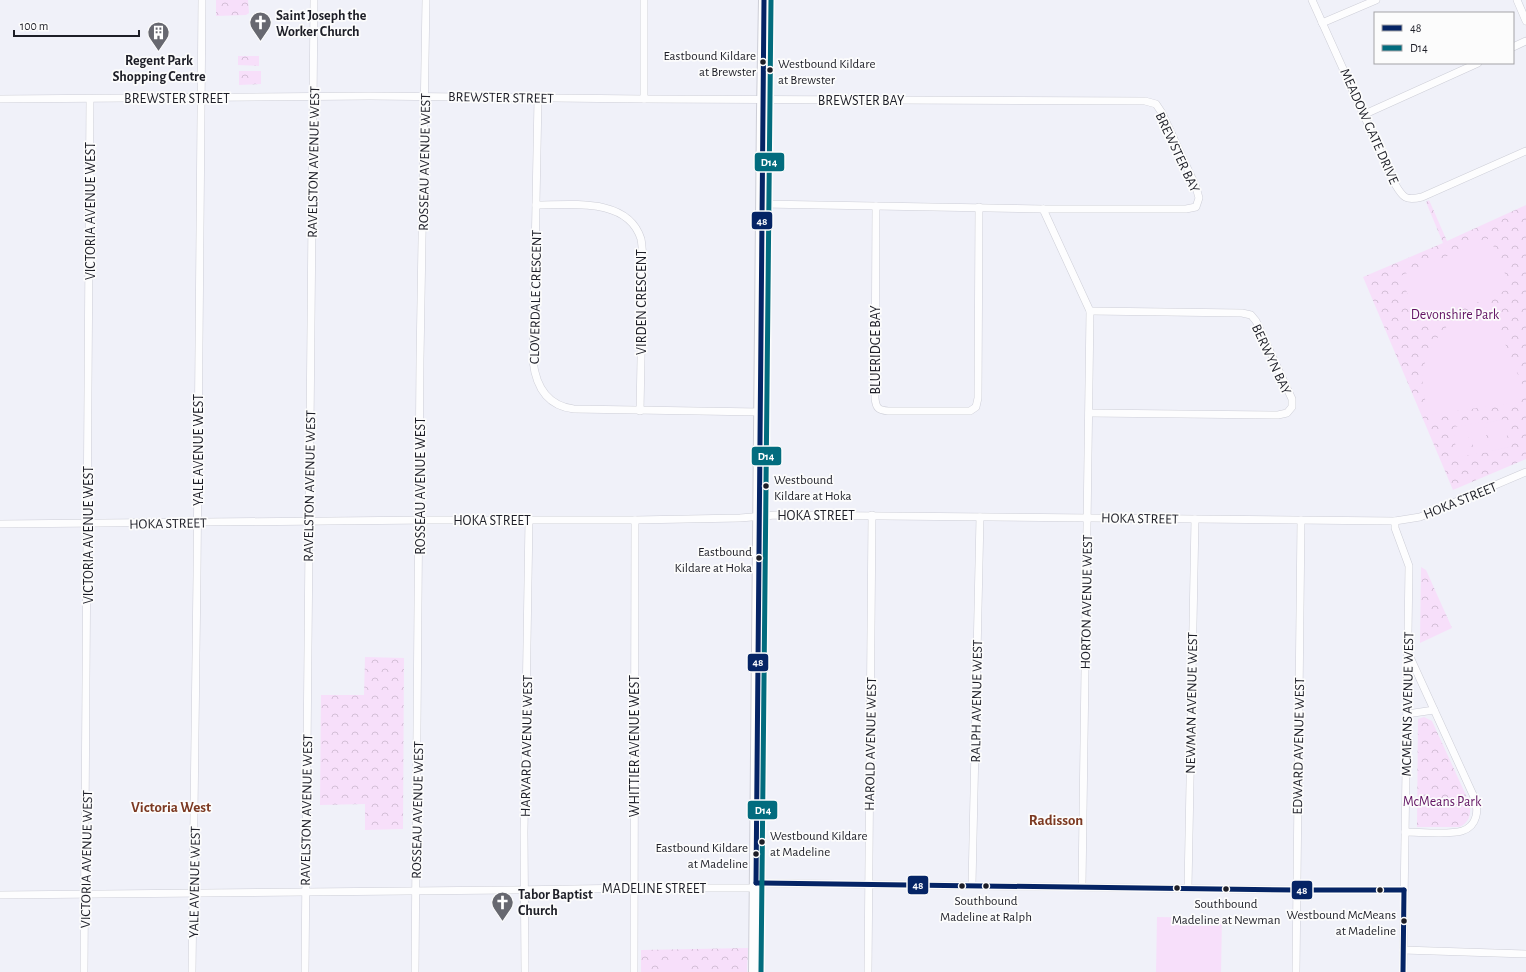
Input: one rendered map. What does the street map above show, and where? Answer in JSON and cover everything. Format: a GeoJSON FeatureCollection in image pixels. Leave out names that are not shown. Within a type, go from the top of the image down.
{"type":"FeatureCollection","features":[{"type":"Feature","properties":{"kind":"street","name":"YALE AVENUE WEST"},"geometry":{"type":"LineString","coordinates":[[192,972],[198,523],[202,0]]}},
{"type":"Feature","properties":{"kind":"street","name":"RAVELSTON AVENUE WEST"},"geometry":{"type":"LineString","coordinates":[[305,972],[314,0]]}},
{"type":"Feature","properties":{"kind":"street","name":"ROSSEAU AVENUE WEST"},"geometry":{"type":"LineString","coordinates":[[415,972],[420,352],[426,0]]}},
{"type":"Feature","properties":{"kind":"street"},"geometry":{"type":"LineString","coordinates":[[644,0],[644,99]]}},
{"type":"Feature","properties":{"kind":"street"},"geometry":{"type":"LineString","coordinates":[[754,972],[764,0]]}},
{"type":"Feature","properties":{"kind":"street","name":"MEADOW GATE DRIVE"},"geometry":{"type":"LineString","coordinates":[[1312,0],[1396,184],[1404,197],[1410,199],[1422,197],[1526,151]]}},
{"type":"Feature","properties":{"kind":"street"},"geometry":{"type":"LineString","coordinates":[[1322,23],[1376,0]]}},
{"type":"Feature","properties":{"kind":"street"},"geometry":{"type":"LineString","coordinates":[[1516,0],[1526,21]]}},
{"type":"Feature","properties":{"kind":"street"},"geometry":{"type":"LineString","coordinates":[[1514,47],[1526,41]]}},
{"type":"Feature","properties":{"kind":"street"},"geometry":{"type":"LineString","coordinates":[[1364,114],[1476,64]]}},
{"type":"Feature","properties":{"kind":"street","name":"BREWSTER STREET"},"geometry":{"type":"LineString","coordinates":[[0,99],[425,96],[762,99]]}},
{"type":"Feature","properties":{"kind":"street","name":"CLOVERDALE CRESCENT"},"geometry":{"type":"LineString","coordinates":[[538,98],[533,362],[537,380],[542,391],[555,405],[564,408],[640,411],[760,412]]}},
{"type":"Feature","properties":{"kind":"street","name":"VICTORIA AVENUE WEST"},"geometry":{"type":"LineString","coordinates":[[84,972],[86,894],[90,99]]}},
{"type":"Feature","properties":{"kind":"street","name":"BREWSTER BAY"},"geometry":{"type":"LineString","coordinates":[[762,99],[1145,101],[1156,104],[1162,113],[1200,198],[1196,207],[1186,209],[1042,209],[762,204]]}},
{"type":"Feature","properties":{"kind":"street","name":"VIRDEN CRESCENT"},"geometry":{"type":"LineString","coordinates":[[536,205],[590,205],[605,207],[615,210],[635,226],[641,240],[643,255],[640,411]]}},
{"type":"Feature","properties":{"kind":"street","name":"BLUERIDGE BAY"},"geometry":{"type":"LineString","coordinates":[[876,206],[875,398],[876,406],[879,410],[888,411],[970,411],[976,407],[978,398],[978,207]]}},
{"type":"Feature","properties":{"kind":"street","name":"HORTON AVENUE WEST"},"geometry":{"type":"LineString","coordinates":[[1042,209],[1090,311],[1082,886]]}},
{"type":"Feature","properties":{"kind":"street","name":"BERWYN BAY"},"geometry":{"type":"LineString","coordinates":[[1089,413],[1278,415],[1288,413],[1292,407],[1292,399],[1259,326],[1251,315],[1242,313],[1090,311]]}},
{"type":"Feature","properties":{"kind":"street","name":"HOKA STREET"},"geometry":{"type":"LineString","coordinates":[[0,524],[529,519],[635,520],[775,515],[1394,521],[1420,517],[1526,472]]}},
{"type":"Feature","properties":{"kind":"street","name":"HAROLD AVENUE WEST"},"geometry":{"type":"LineString","coordinates":[[868,972],[872,515]]}},
{"type":"Feature","properties":{"kind":"street","name":"RALPH AVENUE WEST"},"geometry":{"type":"LineString","coordinates":[[972,886],[980,517]]}},
{"type":"Feature","properties":{"kind":"street","name":"HARVARD AVENUE WEST"},"geometry":{"type":"LineString","coordinates":[[525,972],[524,832],[529,519]]}},
{"type":"Feature","properties":{"kind":"street","name":"NEWMAN AVENUE WEST"},"geometry":{"type":"LineString","coordinates":[[1188,888],[1194,519]]}},
{"type":"Feature","properties":{"kind":"street","name":"WHITTIER AVENUE WEST"},"geometry":{"type":"LineString","coordinates":[[634,972],[635,520]]}},
{"type":"Feature","properties":{"kind":"street","name":"EDWARD AVENUE WEST"},"geometry":{"type":"LineString","coordinates":[[1296,972],[1301,520]]}},
{"type":"Feature","properties":{"kind":"street","name":"MCMEANS AVENUE WEST"},"geometry":{"type":"LineString","coordinates":[[1394,521],[1395,528],[1409,566],[1404,890]]}},
{"type":"Feature","properties":{"kind":"street"},"geometry":{"type":"LineString","coordinates":[[1405,832],[1462,831],[1471,826],[1477,814],[1477,806],[1474,797],[1408,653]]}},
{"type":"Feature","properties":{"kind":"street"},"geometry":{"type":"LineString","coordinates":[[1407,714],[1434,710]]}},
{"type":"Feature","properties":{"kind":"street","name":"MADELINE STREET"},"geometry":{"type":"LineString","coordinates":[[0,895],[194,894],[869,885],[1404,890]]}},
{"type":"Feature","properties":{"kind":"street"},"geometry":{"type":"LineString","coordinates":[[1403,972],[1404,890]]}},
{"type":"Feature","properties":{"kind":"street"},"geometry":{"type":"LineString","coordinates":[[1403,950],[1526,954]]}},
{"type":"Feature","properties":{"kind":"green space"},"geometry":{"type":"Polygon","coordinates":[[[216,0],[248,0],[249,13],[246,15],[216,16],[216,0]]]}},
{"type":"Feature","properties":{"kind":"green space"},"geometry":{"type":"Polygon","coordinates":[[[238,56],[259,56],[259,66],[238,65],[238,56]]]}},
{"type":"Feature","properties":{"kind":"green space"},"geometry":{"type":"Polygon","coordinates":[[[239,71],[261,71],[261,84],[239,85],[239,71]]]}},
{"type":"Feature","properties":{"kind":"green space","name":"Devonshire Park"},"geometry":{"type":"Polygon","coordinates":[[[1429,200],[1447,241],[1526,205],[1526,459],[1453,490],[1363,277],[1443,243],[1426,202],[1429,200]]]}},
{"type":"Feature","properties":{"kind":"green space"},"geometry":{"type":"Polygon","coordinates":[[[1490,238],[1511,288],[1421,326],[1400,276],[1490,238]]]}},
{"type":"Feature","properties":{"kind":"green space"},"geometry":{"type":"Polygon","coordinates":[[[1491,306],[1525,391],[1520,402],[1428,415],[1423,388],[1423,372],[1430,350],[1451,322],[1469,312],[1491,306]]]}},
{"type":"Feature","properties":{"kind":"green space"},"geometry":{"type":"Polygon","coordinates":[[[1504,419],[1509,447],[1491,451],[1486,423],[1504,419]]]}},
{"type":"Feature","properties":{"kind":"green space"},"geometry":{"type":"Polygon","coordinates":[[[1484,422],[1489,452],[1474,454],[1470,424],[1484,422]]]}},
{"type":"Feature","properties":{"kind":"green space"},"geometry":{"type":"Polygon","coordinates":[[[1467,425],[1471,455],[1457,457],[1453,427],[1467,425]]]}},
{"type":"Feature","properties":{"kind":"green space"},"geometry":{"type":"Polygon","coordinates":[[[1421,567],[1426,570],[1452,628],[1420,643],[1421,567]]]}},
{"type":"Feature","properties":{"kind":"green space"},"geometry":{"type":"Polygon","coordinates":[[[365,657],[404,658],[403,829],[365,830],[365,804],[320,805],[321,695],[364,695],[365,657]]]}},
{"type":"Feature","properties":{"kind":"green space","name":"McMeans Park"},"geometry":{"type":"Polygon","coordinates":[[[1424,717],[1432,721],[1470,804],[1469,818],[1459,827],[1417,827],[1418,719],[1424,717]]]}},
{"type":"Feature","properties":{"kind":"green space"},"geometry":{"type":"Polygon","coordinates":[[[1157,917],[1222,918],[1221,972],[1156,972],[1157,917]]]}},
{"type":"Feature","properties":{"kind":"green space"},"geometry":{"type":"Polygon","coordinates":[[[748,948],[747,972],[641,972],[641,950],[748,948]]]}},
{"type":"Feature","properties":{"kind":"green space"},"geometry":{"type":"Polygon","coordinates":[[[663,964],[683,964],[683,972],[663,972],[663,964]]]}},
{"type":"Feature","properties":{"kind":"transit line","name":"48"},"geometry":{"type":"LineString","coordinates":[[756,883],[764,0]]}},
{"type":"Feature","properties":{"kind":"transit line","name":"D14"},"geometry":{"type":"LineString","coordinates":[[761,972],[771,0]]}},
{"type":"Feature","properties":{"kind":"transit line","name":"48"},"geometry":{"type":"LineString","coordinates":[[756,883],[1404,890]]}},
{"type":"Feature","properties":{"kind":"transit line","name":"48"},"geometry":{"type":"LineString","coordinates":[[1403,972],[1404,890]]}},
{"type":"Feature","properties":{"kind":"place","name":"Saint Joseph the Worker Church"},"geometry":{"type":"Point","coordinates":[261,42]}},
{"type":"Feature","properties":{"kind":"place","name":"Regent Park Shopping Centre"},"geometry":{"type":"Point","coordinates":[159,52]}},
{"type":"Feature","properties":{"kind":"place","name":"Eastbound Kildare at Brewster"},"geometry":{"type":"Point","coordinates":[763,62]}},
{"type":"Feature","properties":{"kind":"place","name":"Westbound Kildare at Brewster"},"geometry":{"type":"Point","coordinates":[770,70]}},
{"type":"Feature","properties":{"kind":"place","name":"Westbound Kildare at Hoka"},"geometry":{"type":"Point","coordinates":[766,486]}},
{"type":"Feature","properties":{"kind":"place","name":"Eastbound Kildare at Hoka"},"geometry":{"type":"Point","coordinates":[759,558]}},
{"type":"Feature","properties":{"kind":"place","name":"Westbound Kildare at Madeline"},"geometry":{"type":"Point","coordinates":[762,842]}},
{"type":"Feature","properties":{"kind":"place","name":"Eastbound Kildare at Madeline"},"geometry":{"type":"Point","coordinates":[756,854]}},
{"type":"Feature","properties":{"kind":"place","name":"Southbound Madeline at Ralph"},"geometry":{"type":"Point","coordinates":[986,886]}},
{"type":"Feature","properties":{"kind":"place","name":"Southbound Madeline at Newman"},"geometry":{"type":"Point","coordinates":[1226,889]}},
{"type":"Feature","properties":{"kind":"place","name":"Westbound McMeans at Madeline"},"geometry":{"type":"Point","coordinates":[1404,921]}},
{"type":"Feature","properties":{"kind":"place","name":"Tabor Baptist Church"},"geometry":{"type":"Point","coordinates":[502,922]}},
{"type":"Feature","properties":{"kind":"district","name":"Victoria West"},"geometry":{"type":"Point","coordinates":[171,807]}},
{"type":"Feature","properties":{"kind":"district","name":"Radisson"},"geometry":{"type":"Point","coordinates":[1056,820]}}]}
